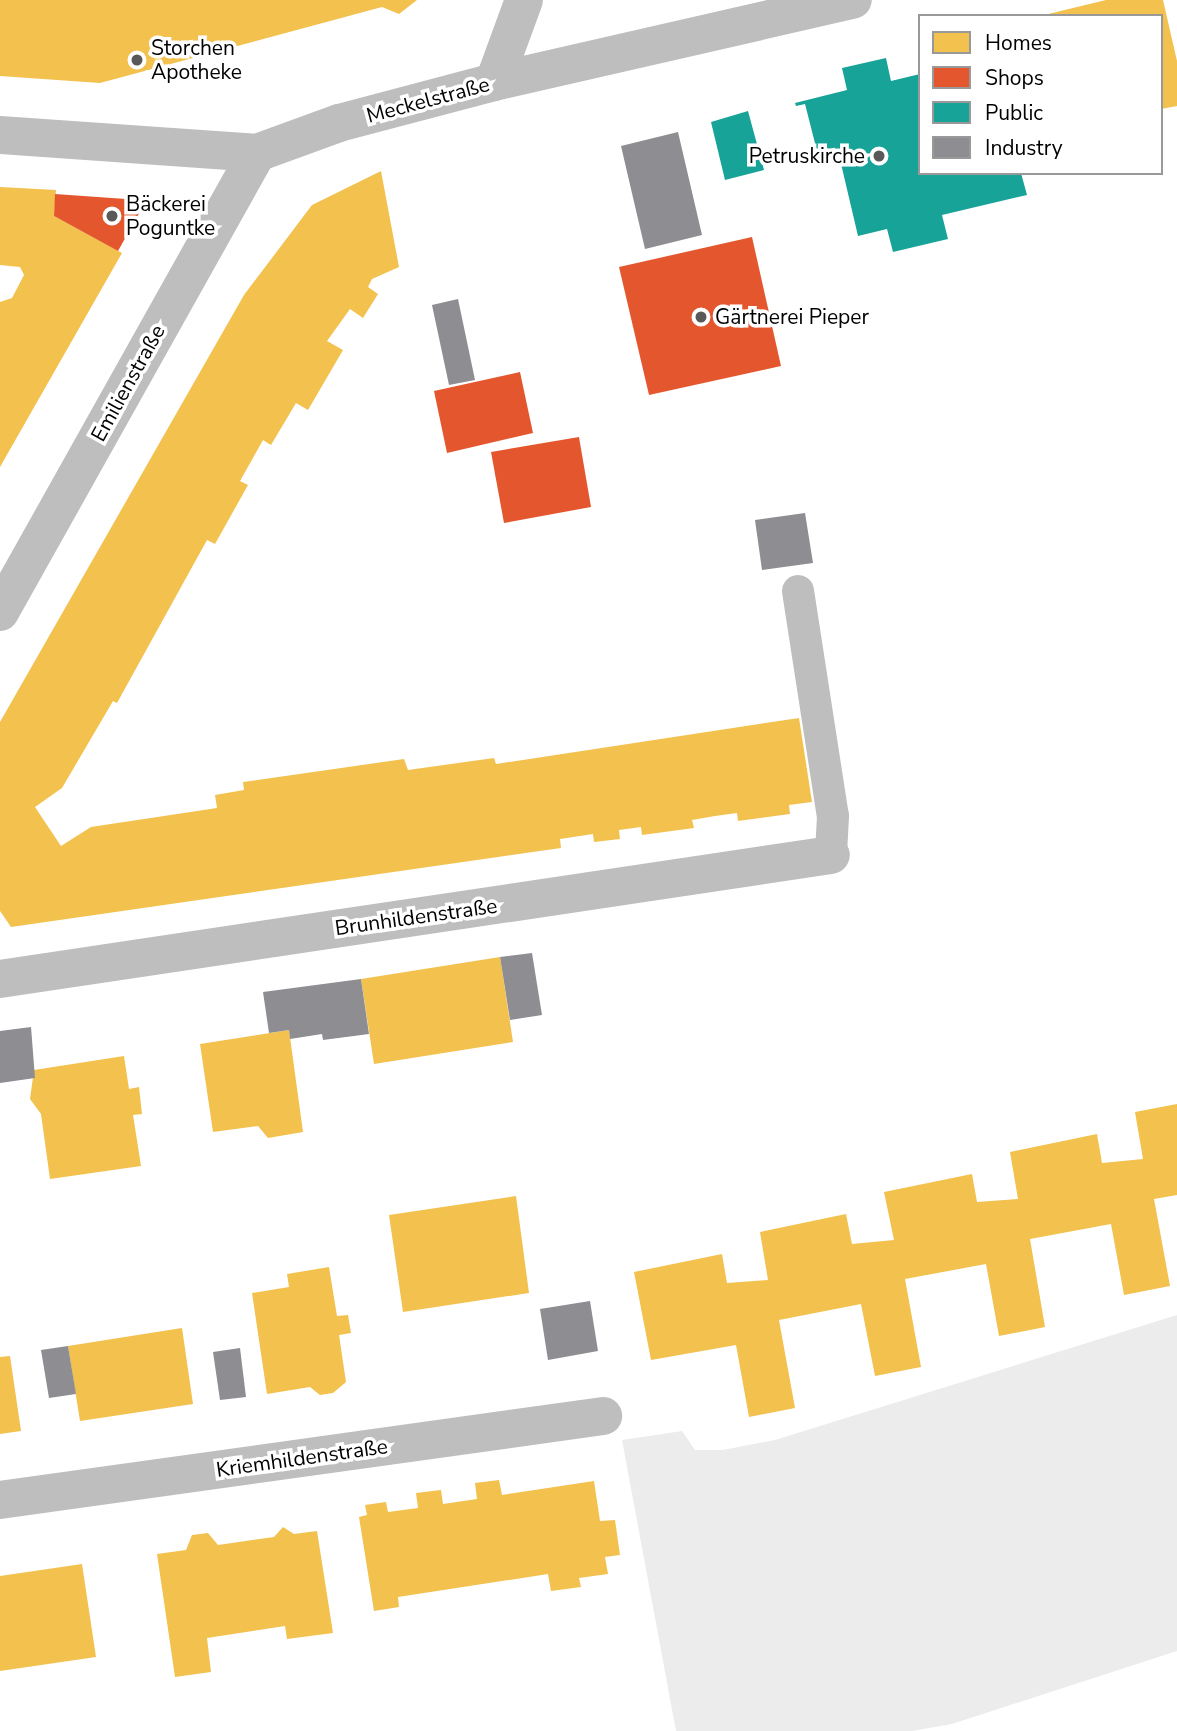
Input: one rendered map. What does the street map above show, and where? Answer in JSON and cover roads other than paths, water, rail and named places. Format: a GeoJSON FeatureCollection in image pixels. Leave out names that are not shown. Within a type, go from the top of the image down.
{"type":"FeatureCollection","features":[{"type":"Feature","properties":{"kind":"street"},"geometry":{"type":"LineString","coordinates":[[494,82],[524,0]]}},
{"type":"Feature","properties":{"kind":"street","name":"Meckelstraße"},"geometry":{"type":"LineString","coordinates":[[0,135],[257,153],[339,123],[494,82],[853,0]]}},
{"type":"Feature","properties":{"kind":"street","name":"Emilienstraße"},"geometry":{"type":"LineString","coordinates":[[0,612],[257,153]]}},
{"type":"Feature","properties":{"kind":"street","name":"Brunhildenstraße"},"geometry":{"type":"LineString","coordinates":[[0,979],[831,855]]}},
{"type":"Feature","properties":{"kind":"street","name":"Kriemhildenstraße"},"geometry":{"type":"LineString","coordinates":[[0,1500],[604,1416]]}},
{"type":"Feature","properties":{"kind":"lane"},"geometry":{"type":"LineString","coordinates":[[798,591],[833,816],[831,855]]}},
{"type":"Feature","properties":{"kind":"place","name":"Storchen Apotheke"},"geometry":{"type":"Point","coordinates":[137,60]}},
{"type":"Feature","properties":{"kind":"place","name":"Petruskirche"},"geometry":{"type":"Point","coordinates":[879,156]}},
{"type":"Feature","properties":{"kind":"place","name":"Bäckerei Poguntke"},"geometry":{"type":"Point","coordinates":[112,216]}},
{"type":"Feature","properties":{"kind":"place","name":"Gärtnerei Pieper"},"geometry":{"type":"Point","coordinates":[701,317]}}]}
